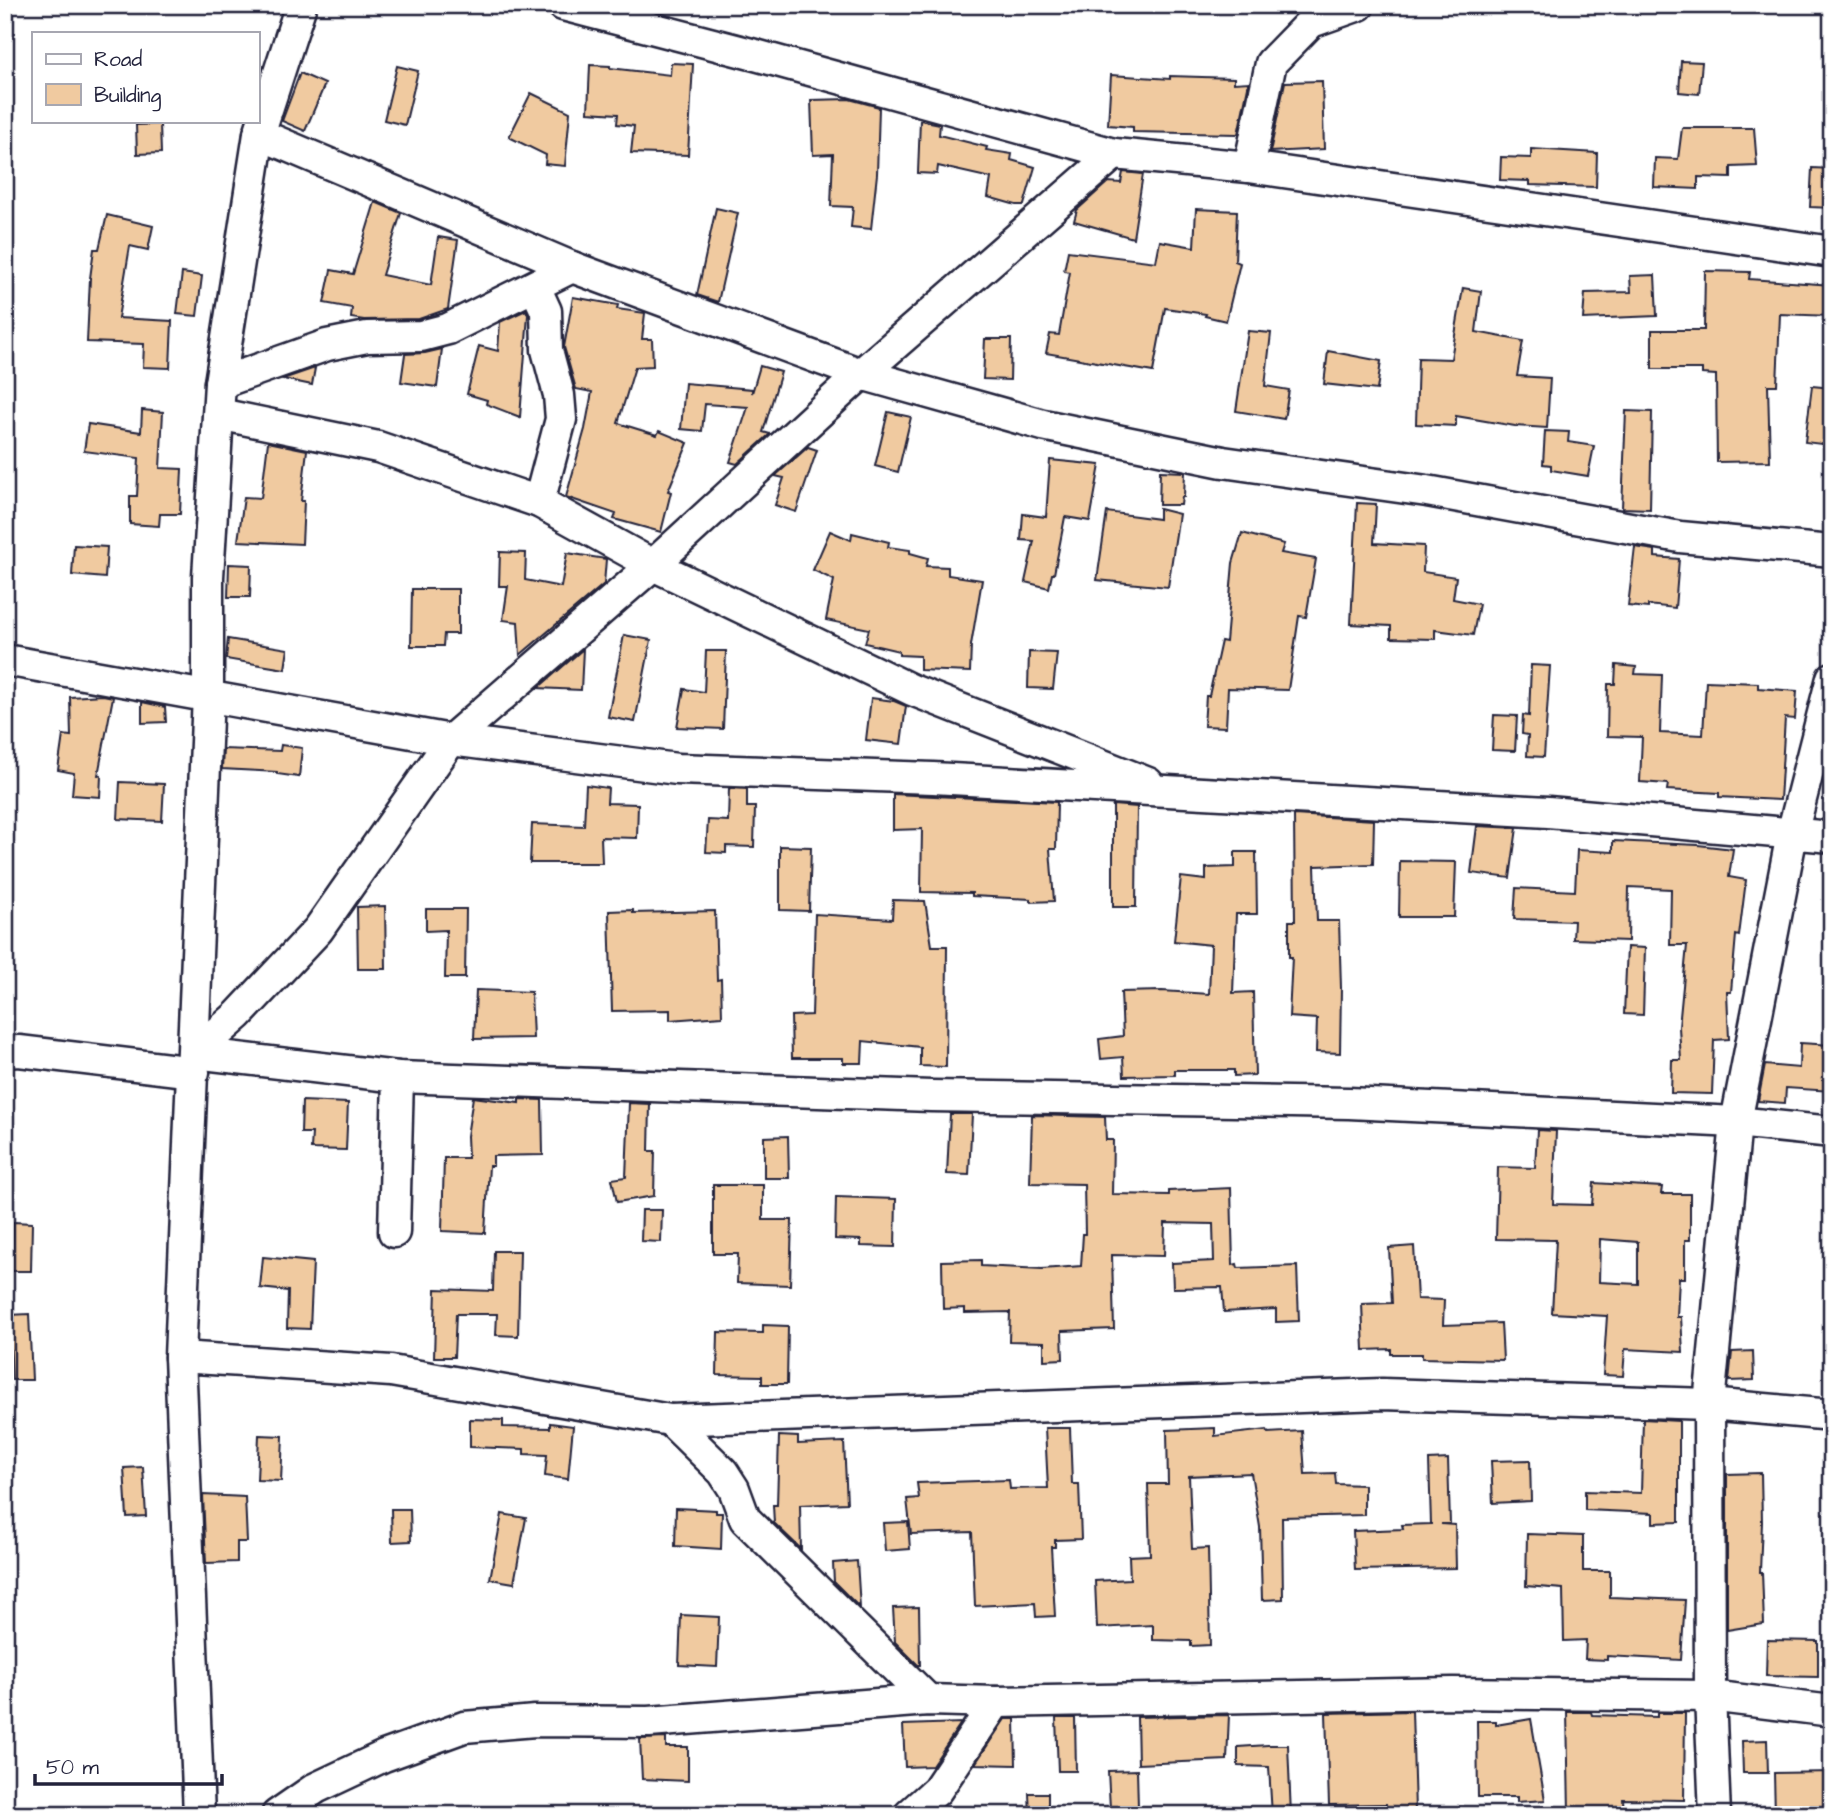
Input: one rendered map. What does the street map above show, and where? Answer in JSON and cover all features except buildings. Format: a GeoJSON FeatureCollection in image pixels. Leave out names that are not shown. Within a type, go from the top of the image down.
{"type":"FeatureCollection","features":[{"type":"Feature","properties":{"kind":"street"},"geometry":{"type":"LineString","coordinates":[[199,1815],[180,1357],[208,695],[208,577],[220,383],[259,134],[301,5]]}},
{"type":"Feature","properties":{"kind":"street"},"geometry":{"type":"LineString","coordinates":[[564,5],[1114,154],[1249,167],[1832,252]]}},
{"type":"Feature","properties":{"kind":"street"},"geometry":{"type":"LineString","coordinates":[[1249,167],[1271,63],[1311,22],[1359,5]]}},
{"type":"Feature","properties":{"kind":"street"},"geometry":{"type":"LineString","coordinates":[[259,134],[572,267],[861,374],[1043,425],[1223,462],[1427,491],[1680,537],[1832,551]]}},
{"type":"Feature","properties":{"kind":"street"},"geometry":{"type":"LineString","coordinates":[[194,1062],[318,930],[452,740],[653,565],[861,374],[1114,154]]}},
{"type":"Feature","properties":{"kind":"street"},"geometry":{"type":"LineString","coordinates":[[220,383],[327,345],[366,337],[421,336],[448,329],[572,267]]}},
{"type":"Feature","properties":{"kind":"street"},"geometry":{"type":"LineString","coordinates":[[535,287],[546,311],[547,351],[559,396],[561,419],[539,502]]}},
{"type":"Feature","properties":{"kind":"street"},"geometry":{"type":"LineString","coordinates":[[219,414],[378,447],[539,502],[653,565],[912,690],[1171,792]]}},
{"type":"Feature","properties":{"kind":"street"},"geometry":{"type":"LineString","coordinates":[[5,660],[452,740],[677,769],[933,778],[1548,812],[1832,837]]}},
{"type":"Feature","properties":{"kind":"street"},"geometry":{"type":"LineString","coordinates":[[1715,1815],[1710,1696],[1709,1404],[1736,1122],[1792,834],[1832,678]]}},
{"type":"Feature","properties":{"kind":"street"},"geometry":{"type":"LineString","coordinates":[[5,1052],[398,1077],[931,1096],[1349,1103],[1736,1122],[1832,1132]]}},
{"type":"Feature","properties":{"kind":"street"},"geometry":{"type":"LineString","coordinates":[[394,1232],[398,1077]]}},
{"type":"Feature","properties":{"kind":"street"},"geometry":{"type":"LineString","coordinates":[[180,1357],[391,1371],[670,1420],[1382,1394],[1709,1404],[1832,1415]]}},
{"type":"Feature","properties":{"kind":"street"},"geometry":{"type":"LineString","coordinates":[[670,1420],[723,1472],[734,1489],[745,1519],[928,1700]]}},
{"type":"Feature","properties":{"kind":"street"},"geometry":{"type":"LineString","coordinates":[[277,1815],[316,1788],[384,1756],[464,1727],[535,1721],[649,1722],[928,1700],[996,1702],[1453,1693],[1710,1696],[1832,1711]]}},
{"type":"Feature","properties":{"kind":"street"},"geometry":{"type":"LineString","coordinates":[[909,1815],[937,1790],[996,1702]]}}]}
